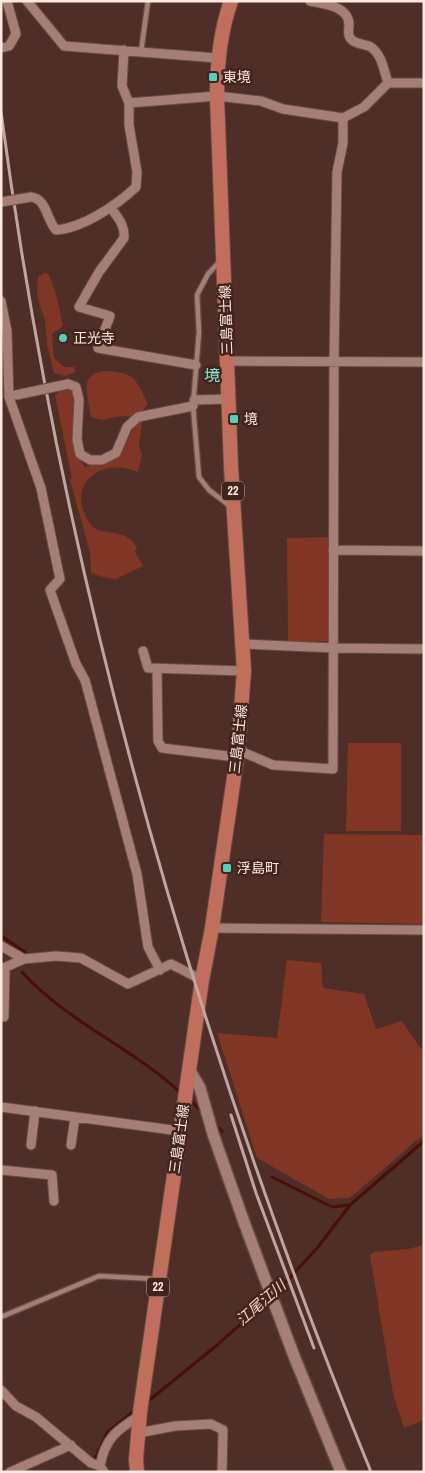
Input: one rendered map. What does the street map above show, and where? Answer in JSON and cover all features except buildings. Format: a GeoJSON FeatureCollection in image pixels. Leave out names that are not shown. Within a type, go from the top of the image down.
{"type":"FeatureCollection","features":[{"type":"Feature","properties":{"kind":"main road","name":"三島富士線"},"geometry":{"type":"LineString","coordinates":[[137,1472],[139,1416],[186,1086],[212,928],[237,753],[244,671],[228,399],[217,96],[218,58],[226,16],[231,1]]}},
{"type":"Feature","properties":{"kind":"street"},"geometry":{"type":"LineString","coordinates":[[5,47],[16,34],[7,1]]}},
{"type":"Feature","properties":{"kind":"street"},"geometry":{"type":"LineString","coordinates":[[27,1],[64,46],[218,58]]}},
{"type":"Feature","properties":{"kind":"street"},"geometry":{"type":"LineString","coordinates":[[310,1],[334,6],[345,12],[349,22],[348,35],[352,41],[371,47],[380,58],[388,83]]}},
{"type":"Feature","properties":{"kind":"street"},"geometry":{"type":"LineString","coordinates":[[1,202],[31,197],[38,198],[43,203],[56,230],[68,229],[111,208],[136,187],[136,172],[129,125],[129,103],[122,86],[124,50]]}},
{"type":"Feature","properties":{"kind":"street"},"geometry":{"type":"LineString","coordinates":[[129,103],[217,96],[261,101],[283,109],[343,118],[364,107],[388,83],[424,84]]}},
{"type":"Feature","properties":{"kind":"street"},"geometry":{"type":"LineString","coordinates":[[157,669],[158,740],[162,748],[237,753],[273,765],[334,770],[334,362],[337,172],[343,143],[343,118]]}},
{"type":"Feature","properties":{"kind":"street"},"geometry":{"type":"LineString","coordinates":[[111,208],[122,224],[125,231],[124,238],[99,272],[79,307],[110,316],[98,348],[196,365]]}},
{"type":"Feature","properties":{"kind":"street"},"geometry":{"type":"LineString","coordinates":[[1,301],[7,331],[9,397],[41,488],[60,579],[50,590],[76,664],[85,680],[137,874],[148,947],[160,970]]}},
{"type":"Feature","properties":{"kind":"street"},"geometry":{"type":"LineString","coordinates":[[227,361],[424,362]]}},
{"type":"Feature","properties":{"kind":"street"},"geometry":{"type":"LineString","coordinates":[[9,397],[68,384],[76,388],[79,400],[77,439],[80,454],[90,460],[102,460],[116,452],[128,427],[138,417],[194,403],[228,399]]}},
{"type":"Feature","properties":{"kind":"street"},"geometry":{"type":"LineString","coordinates":[[333,550],[424,551]]}},
{"type":"Feature","properties":{"kind":"street"},"geometry":{"type":"LineString","coordinates":[[243,644],[424,649]]}},
{"type":"Feature","properties":{"kind":"street"},"geometry":{"type":"LineString","coordinates":[[143,651],[148,668],[244,671]]}},
{"type":"Feature","properties":{"kind":"street"},"geometry":{"type":"LineString","coordinates":[[212,928],[424,930]]}},
{"type":"Feature","properties":{"kind":"street"},"geometry":{"type":"LineString","coordinates":[[1,946],[24,960]]}},
{"type":"Feature","properties":{"kind":"street"},"geometry":{"type":"LineString","coordinates":[[4,1017],[3,969],[24,960],[56,956],[81,958],[128,984],[171,964],[202,980]]}},
{"type":"Feature","properties":{"kind":"street"},"geometry":{"type":"LineString","coordinates":[[189,1069],[200,1088],[242,1216],[294,1356],[342,1472]]}},
{"type":"Feature","properties":{"kind":"street"},"geometry":{"type":"LineString","coordinates":[[1,1107],[180,1131]]}},
{"type":"Feature","properties":{"kind":"street"},"geometry":{"type":"LineString","coordinates":[[31,1145],[35,1111]]}},
{"type":"Feature","properties":{"kind":"street"},"geometry":{"type":"LineString","coordinates":[[71,1145],[75,1117]]}},
{"type":"Feature","properties":{"kind":"street"},"geometry":{"type":"LineString","coordinates":[[1,1170],[52,1175],[54,1201]]}},
{"type":"Feature","properties":{"kind":"street"},"geometry":{"type":"LineString","coordinates":[[1,1390],[16,1406],[36,1417],[90,1463],[102,1469],[102,1458],[110,1438],[119,1429],[139,1416]]}},
{"type":"Feature","properties":{"kind":"street"},"geometry":{"type":"LineString","coordinates":[[138,1432],[175,1426],[212,1424],[223,1430],[222,1472]]}},
{"type":"Feature","properties":{"kind":"street"},"geometry":{"type":"LineString","coordinates":[[10,1472],[71,1446]]}},
{"type":"Feature","properties":{"kind":"lane"},"geometry":{"type":"LineString","coordinates":[[141,52],[148,1]]}},
{"type":"Feature","properties":{"kind":"lane"},"geometry":{"type":"LineString","coordinates":[[223,257],[208,274],[197,295],[199,332],[194,403],[199,477],[209,490],[234,510]]}},
{"type":"Feature","properties":{"kind":"lane"},"geometry":{"type":"LineString","coordinates":[[1,1317],[99,1276],[159,1280]]}},
{"type":"Feature","properties":{"kind":"shaded area"},"geometry":{"type":"Polygon","coordinates":[[[46,272],[55,290],[63,326],[52,334],[54,358],[64,367],[74,367],[76,372],[65,376],[54,373],[47,345],[45,320],[37,291],[38,277],[46,272]]]}},
{"type":"Feature","properties":{"kind":"shaded area"},"geometry":{"type":"Polygon","coordinates":[[[103,371],[121,373],[132,378],[140,388],[148,404],[143,410],[133,416],[121,416],[102,420],[91,417],[87,395],[88,381],[92,375],[103,371]]]}},
{"type":"Feature","properties":{"kind":"shaded area"},"geometry":{"type":"Polygon","coordinates":[[[66,387],[74,387],[77,416],[75,453],[85,467],[119,457],[136,423],[142,422],[139,446],[142,454],[138,472],[123,468],[110,468],[98,472],[89,478],[83,487],[81,499],[83,511],[91,525],[99,530],[125,536],[137,547],[135,552],[143,566],[116,579],[91,573],[90,552],[70,480],[72,479],[55,395],[66,387]]]}},
{"type":"Feature","properties":{"kind":"shaded area"},"geometry":{"type":"Polygon","coordinates":[[[329,537],[329,641],[288,643],[287,538],[329,537]]]}},
{"type":"Feature","properties":{"kind":"shaded area"},"geometry":{"type":"Polygon","coordinates":[[[348,743],[401,743],[401,831],[346,831],[348,743]]]}},
{"type":"Feature","properties":{"kind":"shaded area"},"geometry":{"type":"Polygon","coordinates":[[[324,834],[424,835],[424,924],[321,922],[324,834]]]}},
{"type":"Feature","properties":{"kind":"shaded area"},"geometry":{"type":"Polygon","coordinates":[[[287,960],[321,963],[323,988],[364,994],[376,1029],[402,1021],[421,1049],[424,1048],[424,1134],[350,1198],[329,1199],[257,1158],[217,1033],[277,1038],[287,960]]]}},
{"type":"Feature","properties":{"kind":"shaded area"},"geometry":{"type":"Polygon","coordinates":[[[424,1245],[424,1420],[404,1428],[393,1394],[370,1255],[375,1252],[408,1249],[424,1245]]]}},
{"type":"Feature","properties":{"kind":"waterway"},"geometry":{"type":"LineString","coordinates":[[1,936],[25,952]]}},
{"type":"Feature","properties":{"kind":"waterway"},"geometry":{"type":"LineString","coordinates":[[22,972],[59,1006],[143,1063],[182,1094]]}},
{"type":"Feature","properties":{"kind":"waterway"},"geometry":{"type":"LineString","coordinates":[[189,1099],[202,1112]]}},
{"type":"Feature","properties":{"kind":"waterway"},"geometry":{"type":"LineString","coordinates":[[214,1123],[222,1131]]}},
{"type":"Feature","properties":{"kind":"waterway","name":"江尾江川"},"geometry":{"type":"LineString","coordinates":[[275,1294],[318,1247],[350,1205],[424,1141]]}},
{"type":"Feature","properties":{"kind":"waterway"},"geometry":{"type":"LineString","coordinates":[[272,1177],[332,1207],[349,1205]]}},
{"type":"Feature","properties":{"kind":"waterway","name":"江尾江川"},"geometry":{"type":"LineString","coordinates":[[147,1402],[216,1346],[270,1298]]}},
{"type":"Feature","properties":{"kind":"waterway","name":"江尾江川"},"geometry":{"type":"LineString","coordinates":[[95,1459],[107,1433],[135,1410]]}},
{"type":"Feature","properties":{"kind":"railway"},"geometry":{"type":"LineString","coordinates":[[1,112],[27,287],[60,460],[98,633],[142,804],[192,973],[247,1141],[307,1308],[371,1472]]}},
{"type":"Feature","properties":{"kind":"railway"},"geometry":{"type":"LineString","coordinates":[[231,1115],[256,1193],[314,1348]]}},
{"type":"Feature","properties":{"kind":"place","name":"東境"},"geometry":{"type":"Point","coordinates":[213,77]}},
{"type":"Feature","properties":{"kind":"place","name":"正光寺"},"geometry":{"type":"Point","coordinates":[63,338]}},
{"type":"Feature","properties":{"kind":"place","name":"境"},"geometry":{"type":"Point","coordinates":[234,419]}},
{"type":"Feature","properties":{"kind":"place","name":"浮島町"},"geometry":{"type":"Point","coordinates":[227,868]}},
{"type":"Feature","properties":{"kind":"district","name":"境"},"geometry":{"type":"Point","coordinates":[212,375]}}]}
